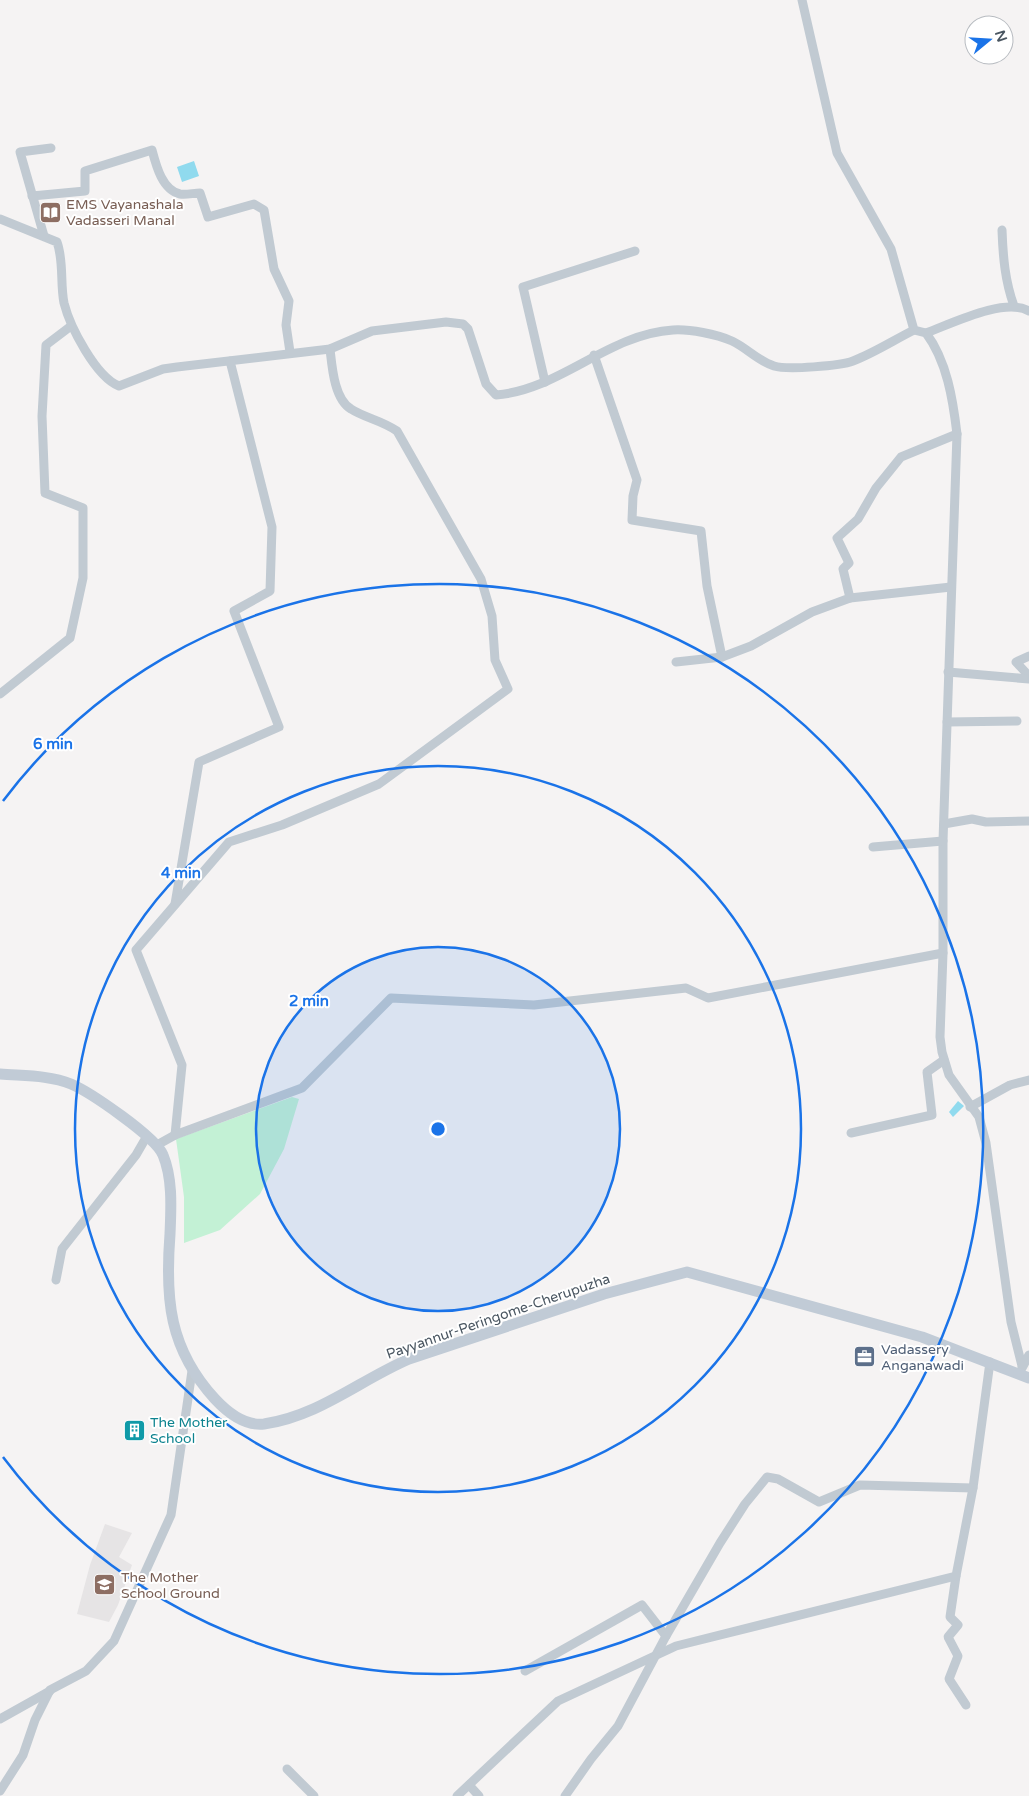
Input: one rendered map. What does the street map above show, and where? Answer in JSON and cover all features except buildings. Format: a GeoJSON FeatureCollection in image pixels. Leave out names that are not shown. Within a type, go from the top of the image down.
{"type":"FeatureCollection","features":[{"type":"Feature","properties":{"kind":"main road","name":"Payyannur-Peringome-Cherupuzha"},"geometry":{"type":"LineString","coordinates":[[0,1074],[50,1078],[71,1085],[147,1136],[157,1145],[166,1165],[171,1208],[167,1292],[179,1340],[192,1371],[201,1384],[228,1412],[250,1422],[262,1424],[278,1421],[331,1402],[387,1369],[409,1359],[604,1294],[687,1272],[922,1337],[1024,1373]]}},
{"type":"Feature","properties":{"kind":"street"},"geometry":{"type":"LineString","coordinates":[[802,0],[837,153],[891,249],[914,330]]}},
{"type":"Feature","properties":{"kind":"street"},"geometry":{"type":"LineString","coordinates":[[44,236],[20,152],[51,148]]}},
{"type":"Feature","properties":{"kind":"street"},"geometry":{"type":"LineString","coordinates":[[32,196],[85,191],[85,171],[152,150],[157,170],[170,190],[180,194],[200,193],[208,217],[254,204],[264,210],[274,269],[289,301],[286,325],[290,352]]}},
{"type":"Feature","properties":{"kind":"street"},"geometry":{"type":"LineString","coordinates":[[0,219],[57,242],[61,254],[64,302],[71,326],[93,361],[112,383],[119,386],[164,369],[290,352],[330,349],[372,331],[429,323],[463,324],[468,329],[472,339],[486,384],[496,395],[510,394],[545,382],[594,355],[642,336],[673,330],[702,333],[732,341],[757,358],[776,367],[805,367],[852,361],[914,330],[926,333],[985,312],[1014,306],[1029,311]]}},
{"type":"Feature","properties":{"kind":"street"},"geometry":{"type":"LineString","coordinates":[[1002,230],[1003,261],[1007,287],[1014,306]]}},
{"type":"Feature","properties":{"kind":"street"},"geometry":{"type":"LineString","coordinates":[[545,382],[523,287],[635,251]]}},
{"type":"Feature","properties":{"kind":"street"},"geometry":{"type":"LineString","coordinates":[[0,694],[70,638],[83,578],[83,508],[45,493],[42,416],[46,345],[71,326]]}},
{"type":"Feature","properties":{"kind":"street"},"geometry":{"type":"LineString","coordinates":[[926,333],[937,350],[954,403],[957,434],[943,841],[944,953],[940,1036],[949,1075],[970,1107],[979,1117],[986,1143],[1011,1322],[1024,1373]]}},
{"type":"Feature","properties":{"kind":"street"},"geometry":{"type":"LineString","coordinates":[[175,1135],[182,1065],[136,950],[230,842],[282,825],[379,784],[508,689],[495,660],[492,616],[481,579],[397,431],[382,421],[351,409],[344,403],[339,393],[330,349]]}},
{"type":"Feature","properties":{"kind":"street"},"geometry":{"type":"LineString","coordinates":[[594,355],[637,480],[633,496],[632,520],[701,531],[706,586],[722,658]]}},
{"type":"Feature","properties":{"kind":"street"},"geometry":{"type":"LineString","coordinates":[[175,906],[199,762],[279,727],[234,611],[270,591],[272,527],[230,361]]}},
{"type":"Feature","properties":{"kind":"street"},"geometry":{"type":"LineString","coordinates":[[850,598],[843,570],[849,563],[837,538],[858,520],[876,488],[901,456],[957,434]]}},
{"type":"Feature","properties":{"kind":"street"},"geometry":{"type":"LineString","coordinates":[[676,662],[722,658],[751,646],[812,612],[850,598],[951,586]]}},
{"type":"Feature","properties":{"kind":"street"},"geometry":{"type":"LineString","coordinates":[[1029,656],[1016,662],[1029,677]]}},
{"type":"Feature","properties":{"kind":"street"},"geometry":{"type":"LineString","coordinates":[[948,672],[1029,677]]}},
{"type":"Feature","properties":{"kind":"street"},"geometry":{"type":"LineString","coordinates":[[947,722],[1017,721]]}},
{"type":"Feature","properties":{"kind":"street"},"geometry":{"type":"LineString","coordinates":[[944,824],[972,819],[986,822],[1029,821]]}},
{"type":"Feature","properties":{"kind":"street"},"geometry":{"type":"LineString","coordinates":[[873,847],[943,841]]}},
{"type":"Feature","properties":{"kind":"street"},"geometry":{"type":"LineString","coordinates":[[157,1145],[175,1135],[302,1088],[391,998],[534,1005],[686,988],[708,998],[944,953]]}},
{"type":"Feature","properties":{"kind":"street"},"geometry":{"type":"LineString","coordinates":[[850,1133],[932,1114],[927,1072],[944,1060]]}},
{"type":"Feature","properties":{"kind":"street"},"geometry":{"type":"LineString","coordinates":[[970,1107],[1010,1085],[1029,1080]]}},
{"type":"Feature","properties":{"kind":"street"},"geometry":{"type":"LineString","coordinates":[[56,1280],[62,1249],[136,1155],[147,1136]]}},
{"type":"Feature","properties":{"kind":"street"},"geometry":{"type":"LineString","coordinates":[[1024,1373],[1029,1355]]}},
{"type":"Feature","properties":{"kind":"street"},"geometry":{"type":"LineString","coordinates":[[966,1705],[949,1679],[958,1656],[948,1637],[958,1625],[950,1617],[973,1488],[990,1362]]}},
{"type":"Feature","properties":{"kind":"street"},"geometry":{"type":"LineString","coordinates":[[0,1719],[86,1671],[114,1641],[171,1515],[192,1371]]}},
{"type":"Feature","properties":{"kind":"street"},"geometry":{"type":"LineString","coordinates":[[565,1796],[591,1759],[618,1726],[666,1636],[745,1504],[768,1477],[778,1479],[818,1502],[860,1485],[973,1488]]}},
{"type":"Feature","properties":{"kind":"street"},"geometry":{"type":"LineString","coordinates":[[457,1796],[558,1701],[676,1646],[956,1576]]}},
{"type":"Feature","properties":{"kind":"street"},"geometry":{"type":"LineString","coordinates":[[525,1671],[642,1605],[666,1636]]}},
{"type":"Feature","properties":{"kind":"street"},"geometry":{"type":"LineString","coordinates":[[0,1791],[23,1755],[35,1720],[50,1690]]}},
{"type":"Feature","properties":{"kind":"street"},"geometry":{"type":"LineString","coordinates":[[287,1769],[314,1796]]}},
{"type":"Feature","properties":{"kind":"street"},"geometry":{"type":"LineString","coordinates":[[469,1785],[479,1796]]}},
{"type":"Feature","properties":{"kind":"shaded area","name":"The Mother School Ground"},"geometry":{"type":"Polygon","coordinates":[[[105,1524],[132,1533],[119,1557],[132,1565],[118,1605],[109,1622],[77,1614],[90,1565],[105,1524]]]}},
{"type":"Feature","properties":{"kind":"green space"},"geometry":{"type":"Polygon","coordinates":[[[292,1097],[299,1099],[284,1149],[260,1194],[220,1230],[184,1243],[184,1197],[176,1139],[292,1097]]]}},
{"type":"Feature","properties":{"kind":"water"},"geometry":{"type":"Polygon","coordinates":[[[194,161],[199,176],[182,182],[177,167],[194,161]]]}},
{"type":"Feature","properties":{"kind":"water"},"geometry":{"type":"Polygon","coordinates":[[[958,1101],[964,1106],[953,1117],[949,1112],[958,1101]]]}},
{"type":"Feature","properties":{"kind":"place","name":"EMS Vayanashala Vadasseri Manal"},"geometry":{"type":"Point","coordinates":[50,212]}},
{"type":"Feature","properties":{"kind":"place","name":"Vadassery Anganawadi"},"geometry":{"type":"Point","coordinates":[865,1357]}},
{"type":"Feature","properties":{"kind":"place","name":"The Mother School"},"geometry":{"type":"Point","coordinates":[134,1430]}},
{"type":"Feature","properties":{"kind":"place","name":"The Mother School Ground"},"geometry":{"type":"Point","coordinates":[105,1585]}}]}
